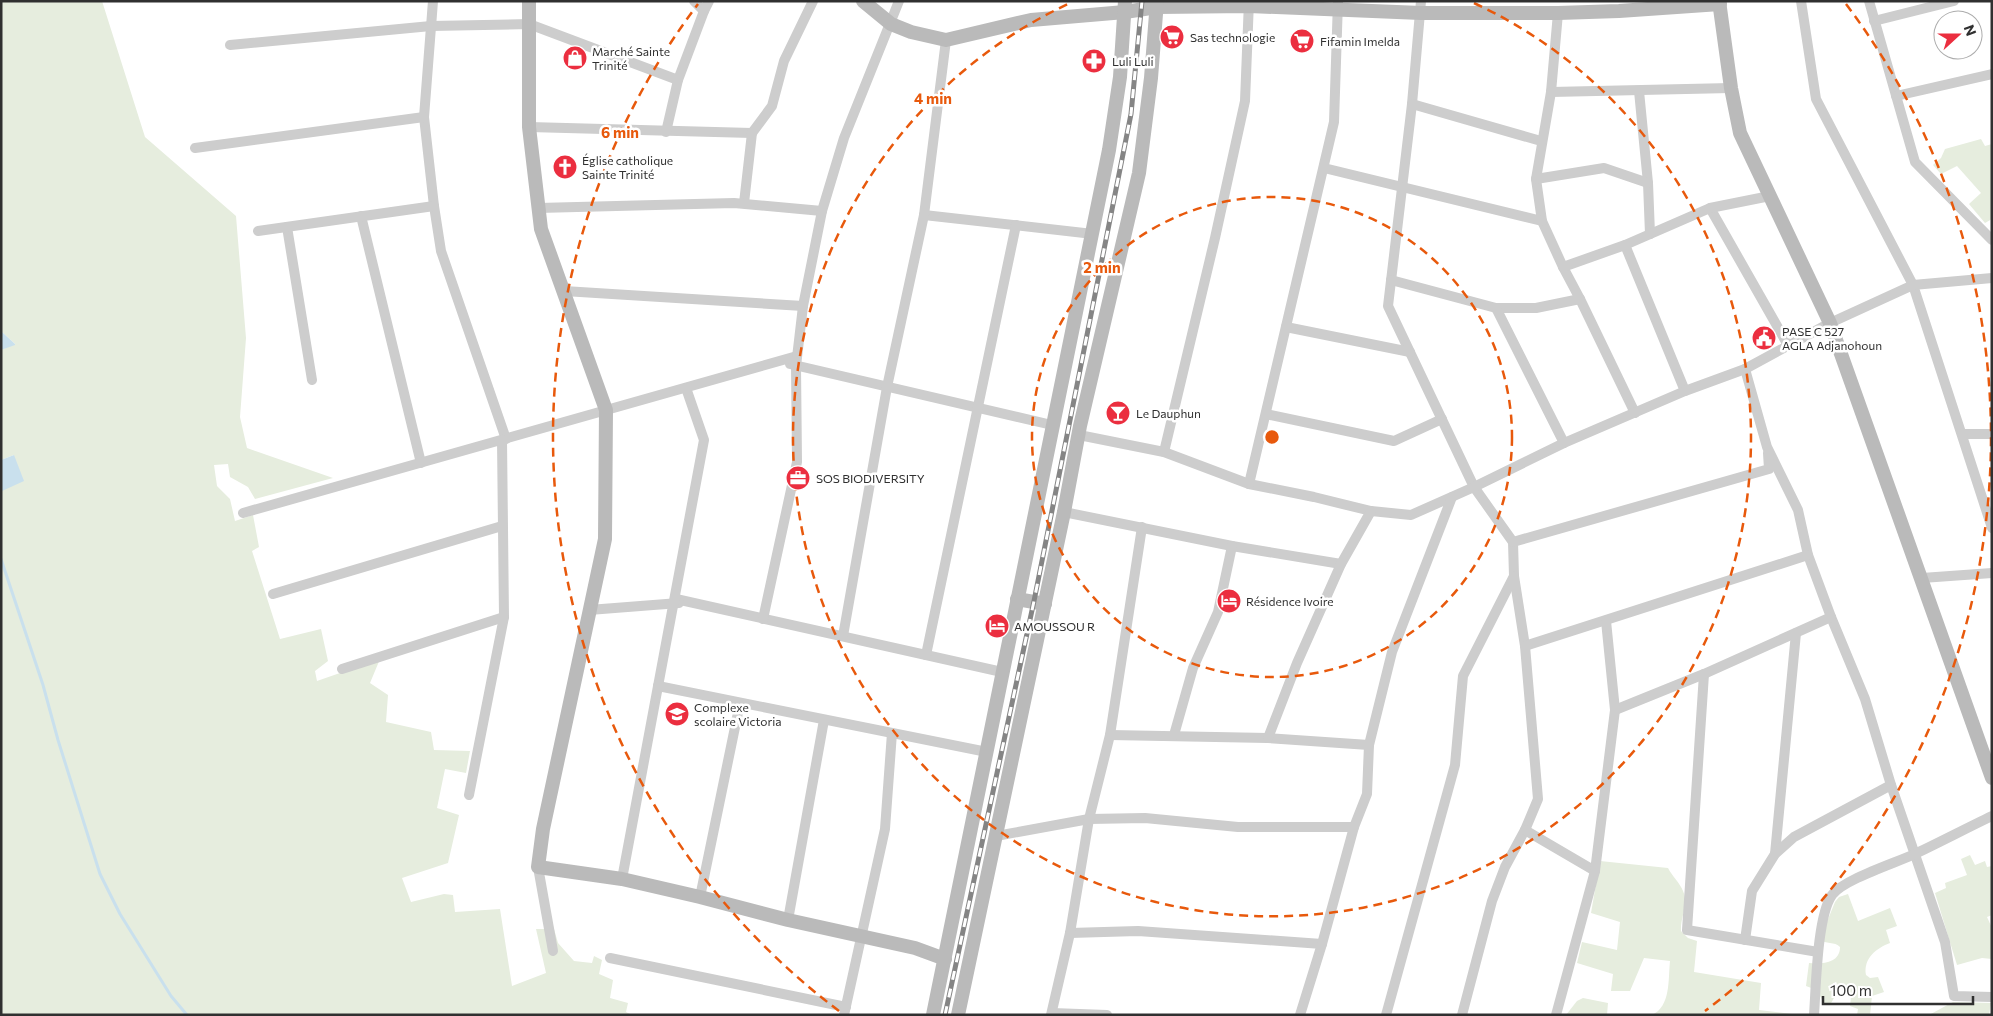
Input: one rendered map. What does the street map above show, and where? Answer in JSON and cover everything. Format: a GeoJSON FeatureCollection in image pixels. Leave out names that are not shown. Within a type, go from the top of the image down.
{"type":"FeatureCollection","features":[{"type":"Feature","properties":{"kind":"street"},"geometry":{"type":"LineString","coordinates":[[433,1],[424,117],[434,206],[442,251],[504,439],[502,526],[504,617],[468,795]]}},
{"type":"Feature","properties":{"kind":"street"},"geometry":{"type":"LineString","coordinates":[[529,1],[529,127],[540,229],[606,410],[605,539],[543,829],[538,867],[553,951]]}},
{"type":"Feature","properties":{"kind":"street"},"geometry":{"type":"LineString","coordinates":[[694,1],[704,10]]}},
{"type":"Feature","properties":{"kind":"street"},"geometry":{"type":"LineString","coordinates":[[666,132],[678,80],[704,10],[710,1]]}},
{"type":"Feature","properties":{"kind":"street"},"geometry":{"type":"LineString","coordinates":[[744,203],[752,133],[772,106],[784,62],[813,1]]}},
{"type":"Feature","properties":{"kind":"street"},"geometry":{"type":"LineString","coordinates":[[863,1],[891,24],[911,32],[946,40],[1031,20],[1157,4],[1338,5],[1558,13],[1618,6],[1720,3],[1731,88],[1740,133],[1830,324],[1992,778]]}},
{"type":"Feature","properties":{"kind":"street"},"geometry":{"type":"LineString","coordinates":[[763,618],[797,462],[796,361],[804,306],[822,211],[844,138],[899,1]]}},
{"type":"Feature","properties":{"kind":"street"},"geometry":{"type":"LineString","coordinates":[[1801,1],[1816,99],[1913,285],[1992,528]]}},
{"type":"Feature","properties":{"kind":"street"},"geometry":{"type":"LineString","coordinates":[[1869,1],[1915,162],[1992,240]]}},
{"type":"Feature","properties":{"kind":"street"},"geometry":{"type":"LineString","coordinates":[[1874,20],[1954,1]]}},
{"type":"Feature","properties":{"kind":"street"},"geometry":{"type":"LineString","coordinates":[[958,1015],[1079,435],[1139,173],[1151,78],[1157,4]]}},
{"type":"Feature","properties":{"kind":"street"},"geometry":{"type":"LineString","coordinates":[[1164,452],[1215,238],[1245,101],[1249,4]]}},
{"type":"Feature","properties":{"kind":"street"},"geometry":{"type":"LineString","coordinates":[[1249,484],[1334,122],[1338,5]]}},
{"type":"Feature","properties":{"kind":"street"},"geometry":{"type":"LineString","coordinates":[[933,1015],[946,959],[1002,672],[1109,150],[1118,86],[1125,7]]}},
{"type":"Feature","properties":{"kind":"street"},"geometry":{"type":"LineString","coordinates":[[1421,7],[1412,104],[1388,306],[1474,487],[1513,542],[1514,576],[1525,646],[1538,799],[1525,830],[1505,867],[1492,901],[1462,1015]]}},
{"type":"Feature","properties":{"kind":"street"},"geometry":{"type":"LineString","coordinates":[[1558,13],[1551,92],[1536,179],[1542,221],[1562,267],[1580,299],[1635,413]]}},
{"type":"Feature","properties":{"kind":"street"},"geometry":{"type":"LineString","coordinates":[[230,45],[431,26],[529,24],[678,80]]}},
{"type":"Feature","properties":{"kind":"street"},"geometry":{"type":"LineString","coordinates":[[843,636],[886,387],[924,215],[946,40]]}},
{"type":"Feature","properties":{"kind":"street"},"geometry":{"type":"LineString","coordinates":[[1896,96],[1992,74]]}},
{"type":"Feature","properties":{"kind":"street"},"geometry":{"type":"LineString","coordinates":[[1551,92],[1731,88]]}},
{"type":"Feature","properties":{"kind":"street"},"geometry":{"type":"LineString","coordinates":[[1639,91],[1648,183],[1650,234]]}},
{"type":"Feature","properties":{"kind":"street"},"geometry":{"type":"LineString","coordinates":[[1412,104],[1541,142]]}},
{"type":"Feature","properties":{"kind":"street"},"geometry":{"type":"LineString","coordinates":[[195,148],[424,117]]}},
{"type":"Feature","properties":{"kind":"street"},"geometry":{"type":"LineString","coordinates":[[529,127],[752,133]]}},
{"type":"Feature","properties":{"kind":"street"},"geometry":{"type":"LineString","coordinates":[[1324,168],[1542,221]]}},
{"type":"Feature","properties":{"kind":"street"},"geometry":{"type":"LineString","coordinates":[[1536,179],[1604,168],[1648,183]]}},
{"type":"Feature","properties":{"kind":"street"},"geometry":{"type":"LineString","coordinates":[[1562,267],[1625,245],[1710,208],[1770,196]]}},
{"type":"Feature","properties":{"kind":"street"},"geometry":{"type":"LineString","coordinates":[[538,208],[744,203],[822,211]]}},
{"type":"Feature","properties":{"kind":"street"},"geometry":{"type":"LineString","coordinates":[[258,231],[434,206]]}},
{"type":"Feature","properties":{"kind":"street"},"geometry":{"type":"LineString","coordinates":[[1710,208],[1789,347]]}},
{"type":"Feature","properties":{"kind":"street"},"geometry":{"type":"LineString","coordinates":[[924,215],[1093,234]]}},
{"type":"Feature","properties":{"kind":"street"},"geometry":{"type":"LineString","coordinates":[[361,216],[421,463]]}},
{"type":"Feature","properties":{"kind":"street"},"geometry":{"type":"LineString","coordinates":[[926,655],[1016,225]]}},
{"type":"Feature","properties":{"kind":"street"},"geometry":{"type":"LineString","coordinates":[[287,227],[312,380]]}},
{"type":"Feature","properties":{"kind":"street"},"geometry":{"type":"LineString","coordinates":[[1625,245],[1684,391]]}},
{"type":"Feature","properties":{"kind":"street"},"geometry":{"type":"LineString","coordinates":[[1079,435],[1164,452],[1249,484],[1314,496],[1371,511],[1411,515],[1474,487],[1564,442],[1684,391],[1745,369],[1830,324],[1913,285],[1992,278]]}},
{"type":"Feature","properties":{"kind":"street"},"geometry":{"type":"LineString","coordinates":[[1391,280],[1496,308],[1536,308],[1580,299]]}},
{"type":"Feature","properties":{"kind":"street"},"geometry":{"type":"LineString","coordinates":[[564,291],[804,306]]}},
{"type":"Feature","properties":{"kind":"street"},"geometry":{"type":"LineString","coordinates":[[1496,308],[1564,442]]}},
{"type":"Feature","properties":{"kind":"street"},"geometry":{"type":"LineString","coordinates":[[1286,327],[1410,352]]}},
{"type":"Feature","properties":{"kind":"street"},"geometry":{"type":"LineString","coordinates":[[243,513],[779,362],[796,361],[886,387],[1052,425]]}},
{"type":"Feature","properties":{"kind":"street"},"geometry":{"type":"LineString","coordinates":[[1745,369],[1768,447],[1798,510],[1808,555],[1865,699],[1891,785],[1945,942],[1954,996],[1992,997]]}},
{"type":"Feature","properties":{"kind":"street"},"geometry":{"type":"LineString","coordinates":[[622,879],[704,440],[686,388]]}},
{"type":"Feature","properties":{"kind":"street"},"geometry":{"type":"LineString","coordinates":[[1266,414],[1394,441],[1442,419]]}},
{"type":"Feature","properties":{"kind":"street"},"geometry":{"type":"LineString","coordinates":[[1962,434],[1992,434]]}},
{"type":"Feature","properties":{"kind":"street"},"geometry":{"type":"LineString","coordinates":[[1513,542],[1769,469],[1768,447]]}},
{"type":"Feature","properties":{"kind":"street"},"geometry":{"type":"LineString","coordinates":[[1300,1015],[1322,944],[1354,827],[1367,794],[1369,745],[1392,652],[1452,497]]}},
{"type":"Feature","properties":{"kind":"street"},"geometry":{"type":"LineString","coordinates":[[1268,738],[1297,662],[1340,564],[1371,511]]}},
{"type":"Feature","properties":{"kind":"street"},"geometry":{"type":"LineString","coordinates":[[1064,512],[1232,546],[1340,564]]}},
{"type":"Feature","properties":{"kind":"street"},"geometry":{"type":"LineString","coordinates":[[272,594],[502,526]]}},
{"type":"Feature","properties":{"kind":"street"},"geometry":{"type":"LineString","coordinates":[[1107,1015],[1052,1014],[1070,933],[1089,819],[1110,734],[1142,527]]}},
{"type":"Feature","properties":{"kind":"street"},"geometry":{"type":"LineString","coordinates":[[1174,735],[1193,668],[1218,612],[1232,546]]}},
{"type":"Feature","properties":{"kind":"street"},"geometry":{"type":"LineString","coordinates":[[1525,646],[1808,555]]}},
{"type":"Feature","properties":{"kind":"street"},"geometry":{"type":"LineString","coordinates":[[1922,578],[1992,573]]}},
{"type":"Feature","properties":{"kind":"street"},"geometry":{"type":"LineString","coordinates":[[1386,1015],[1455,765],[1462,676],[1514,576]]}},
{"type":"Feature","properties":{"kind":"street"},"geometry":{"type":"LineString","coordinates":[[1017,599],[1045,604]]}},
{"type":"Feature","properties":{"kind":"street"},"geometry":{"type":"LineString","coordinates":[[589,610],[690,602],[1002,672]]}},
{"type":"Feature","properties":{"kind":"street"},"geometry":{"type":"LineString","coordinates":[[342,669],[504,617]]}},
{"type":"Feature","properties":{"kind":"street"},"geometry":{"type":"LineString","coordinates":[[1615,710],[1704,674],[1831,617]]}},
{"type":"Feature","properties":{"kind":"street"},"geometry":{"type":"LineString","coordinates":[[1556,1015],[1594,871],[1615,710],[1606,621]]}},
{"type":"Feature","properties":{"kind":"street"},"geometry":{"type":"LineString","coordinates":[[1775,854],[1796,633]]}},
{"type":"Feature","properties":{"kind":"street"},"geometry":{"type":"LineString","coordinates":[[1704,674],[1687,930],[1818,952]]}},
{"type":"Feature","properties":{"kind":"street"},"geometry":{"type":"LineString","coordinates":[[658,686],[987,752]]}},
{"type":"Feature","properties":{"kind":"street"},"geometry":{"type":"LineString","coordinates":[[700,897],[740,703]]}},
{"type":"Feature","properties":{"kind":"street"},"geometry":{"type":"LineString","coordinates":[[788,920],[824,720]]}},
{"type":"Feature","properties":{"kind":"street"},"geometry":{"type":"LineString","coordinates":[[610,958],[845,1011],[885,829],[892,733]]}},
{"type":"Feature","properties":{"kind":"street"},"geometry":{"type":"LineString","coordinates":[[1110,734],[1268,738],[1369,745]]}},
{"type":"Feature","properties":{"kind":"street"},"geometry":{"type":"LineString","coordinates":[[1745,940],[1752,891],[1775,854],[1794,837],[1891,785]]}},
{"type":"Feature","properties":{"kind":"street"},"geometry":{"type":"LineString","coordinates":[[1814,1015],[1818,952],[1827,905],[1832,894],[1848,883],[1916,854],[1992,816]]}},
{"type":"Feature","properties":{"kind":"street"},"geometry":{"type":"LineString","coordinates":[[996,836],[1089,819],[1145,818],[1238,826],[1354,827]]}},
{"type":"Feature","properties":{"kind":"street"},"geometry":{"type":"LineString","coordinates":[[1525,830],[1594,871]]}},
{"type":"Feature","properties":{"kind":"street"},"geometry":{"type":"LineString","coordinates":[[538,867],[622,879],[788,920],[915,948],[946,959]]}},
{"type":"Feature","properties":{"kind":"street"},"geometry":{"type":"LineString","coordinates":[[1070,933],[1138,931],[1322,944]]}},
{"type":"Feature","properties":{"kind":"street"},"geometry":{"type":"LineString","coordinates":[[949,941],[972,946]]}},
{"type":"Feature","properties":{"kind":"green space"},"geometry":{"type":"Polygon","coordinates":[[[1,1],[102,1],[145,137],[236,216],[246,338],[240,417],[247,448],[333,478],[255,499],[248,487],[230,477],[228,464],[214,465],[217,486],[230,499],[235,521],[253,515],[259,547],[252,551],[280,639],[321,629],[328,661],[315,671],[317,681],[380,659],[370,683],[388,695],[386,722],[431,732],[434,750],[470,751],[466,773],[445,769],[437,808],[459,815],[448,863],[402,878],[411,902],[444,894],[453,895],[455,912],[500,909],[512,986],[546,973],[536,929],[554,929],[558,943],[574,961],[592,963],[594,956],[602,960],[599,974],[613,980],[610,998],[628,1003],[626,1012],[632,1015],[1,1015],[1,490],[14,455],[1,460],[1,350],[15,344],[1,331],[1,1]]]}},
{"type":"Feature","properties":{"kind":"green space"},"geometry":{"type":"Polygon","coordinates":[[[1981,139],[1985,146],[1992,144],[1992,219],[1985,223],[1969,204],[1981,193],[1957,166],[1941,174],[1933,165],[1941,158],[1945,149],[1981,139]]]}},
{"type":"Feature","properties":{"kind":"green space"},"geometry":{"type":"Polygon","coordinates":[[[1970,855],[1975,865],[1985,861],[1987,867],[1992,866],[1992,915],[1987,917],[1992,928],[1992,959],[1982,958],[1957,965],[1935,893],[1946,888],[1945,883],[1967,875],[1961,859],[1970,855]]]}},
{"type":"Feature","properties":{"kind":"green space"},"geometry":{"type":"Polygon","coordinates":[[[1600,861],[1668,868],[1685,896],[1681,931],[1688,938],[1697,941],[1694,972],[1761,983],[1759,1010],[1800,1015],[1652,1015],[1658,1011],[1666,999],[1670,961],[1644,958],[1630,991],[1611,991],[1613,974],[1577,963],[1582,942],[1617,950],[1620,922],[1591,913],[1600,861]]]}},
{"type":"Feature","properties":{"kind":"green space"},"geometry":{"type":"Polygon","coordinates":[[[1848,894],[1858,921],[1890,908],[1897,926],[1886,930],[1890,943],[1872,954],[1867,964],[1866,975],[1870,978],[1878,977],[1884,992],[1872,996],[1870,1015],[1857,1015],[1858,1009],[1850,1006],[1850,993],[1845,987],[1839,989],[1830,1005],[1825,1005],[1817,991],[1806,986],[1809,963],[1829,962],[1837,957],[1839,953],[1840,947],[1838,945],[1820,939],[1835,902],[1839,897],[1848,894]]]}},
{"type":"Feature","properties":{"kind":"green space"},"geometry":{"type":"Polygon","coordinates":[[[1583,998],[1608,1003],[1607,1015],[1566,1015],[1577,1001],[1583,998]]]}},
{"type":"Feature","properties":{"kind":"green space"},"geometry":{"type":"Polygon","coordinates":[[[1953,1002],[1991,1003],[1989,1015],[1929,1015],[1953,1002]]]}},
{"type":"Feature","properties":{"kind":"water"},"geometry":{"type":"Polygon","coordinates":[[[1,331],[15,344],[15,345],[1,350],[1,331]]]}},
{"type":"Feature","properties":{"kind":"water"},"geometry":{"type":"Polygon","coordinates":[[[14,455],[24,481],[2,491],[1,460],[14,455]]]}},
{"type":"Feature","properties":{"kind":"waterway"},"geometry":{"type":"LineString","coordinates":[[1,559],[43,685],[58,740],[100,874],[120,914],[171,996],[187,1015]]}},
{"type":"Feature","properties":{"kind":"railway"},"geometry":{"type":"LineString","coordinates":[[945,1015],[1034,601],[1131,114],[1142,1]]}},
{"type":"Feature","properties":{"kind":"place","name":"Sas technologie"},"geometry":{"type":"Point","coordinates":[1172,37]}},
{"type":"Feature","properties":{"kind":"place","name":"Fifamin Imelda"},"geometry":{"type":"Point","coordinates":[1302,41]}},
{"type":"Feature","properties":{"kind":"place","name":"Marché Sainte Trinité"},"geometry":{"type":"Point","coordinates":[575,58]}},
{"type":"Feature","properties":{"kind":"place","name":"Luli Luli"},"geometry":{"type":"Point","coordinates":[1094,61]}},
{"type":"Feature","properties":{"kind":"place","name":"Église catholique Sainte Trinité"},"geometry":{"type":"Point","coordinates":[565,167]}},
{"type":"Feature","properties":{"kind":"place","name":"PASE C 527 AGLA Adjanohoun"},"geometry":{"type":"Point","coordinates":[1764,338]}},
{"type":"Feature","properties":{"kind":"place","name":"Le Dauphun"},"geometry":{"type":"Point","coordinates":[1118,413]}},
{"type":"Feature","properties":{"kind":"place","name":"SOS BIODIVERSITY"},"geometry":{"type":"Point","coordinates":[798,478]}},
{"type":"Feature","properties":{"kind":"place","name":"Résidence Ivoire"},"geometry":{"type":"Point","coordinates":[1229,601]}},
{"type":"Feature","properties":{"kind":"place","name":"AMOUSSOU R"},"geometry":{"type":"Point","coordinates":[997,626]}},
{"type":"Feature","properties":{"kind":"place","name":"Complexe scolaire Victoria"},"geometry":{"type":"Point","coordinates":[677,714]}}]}
